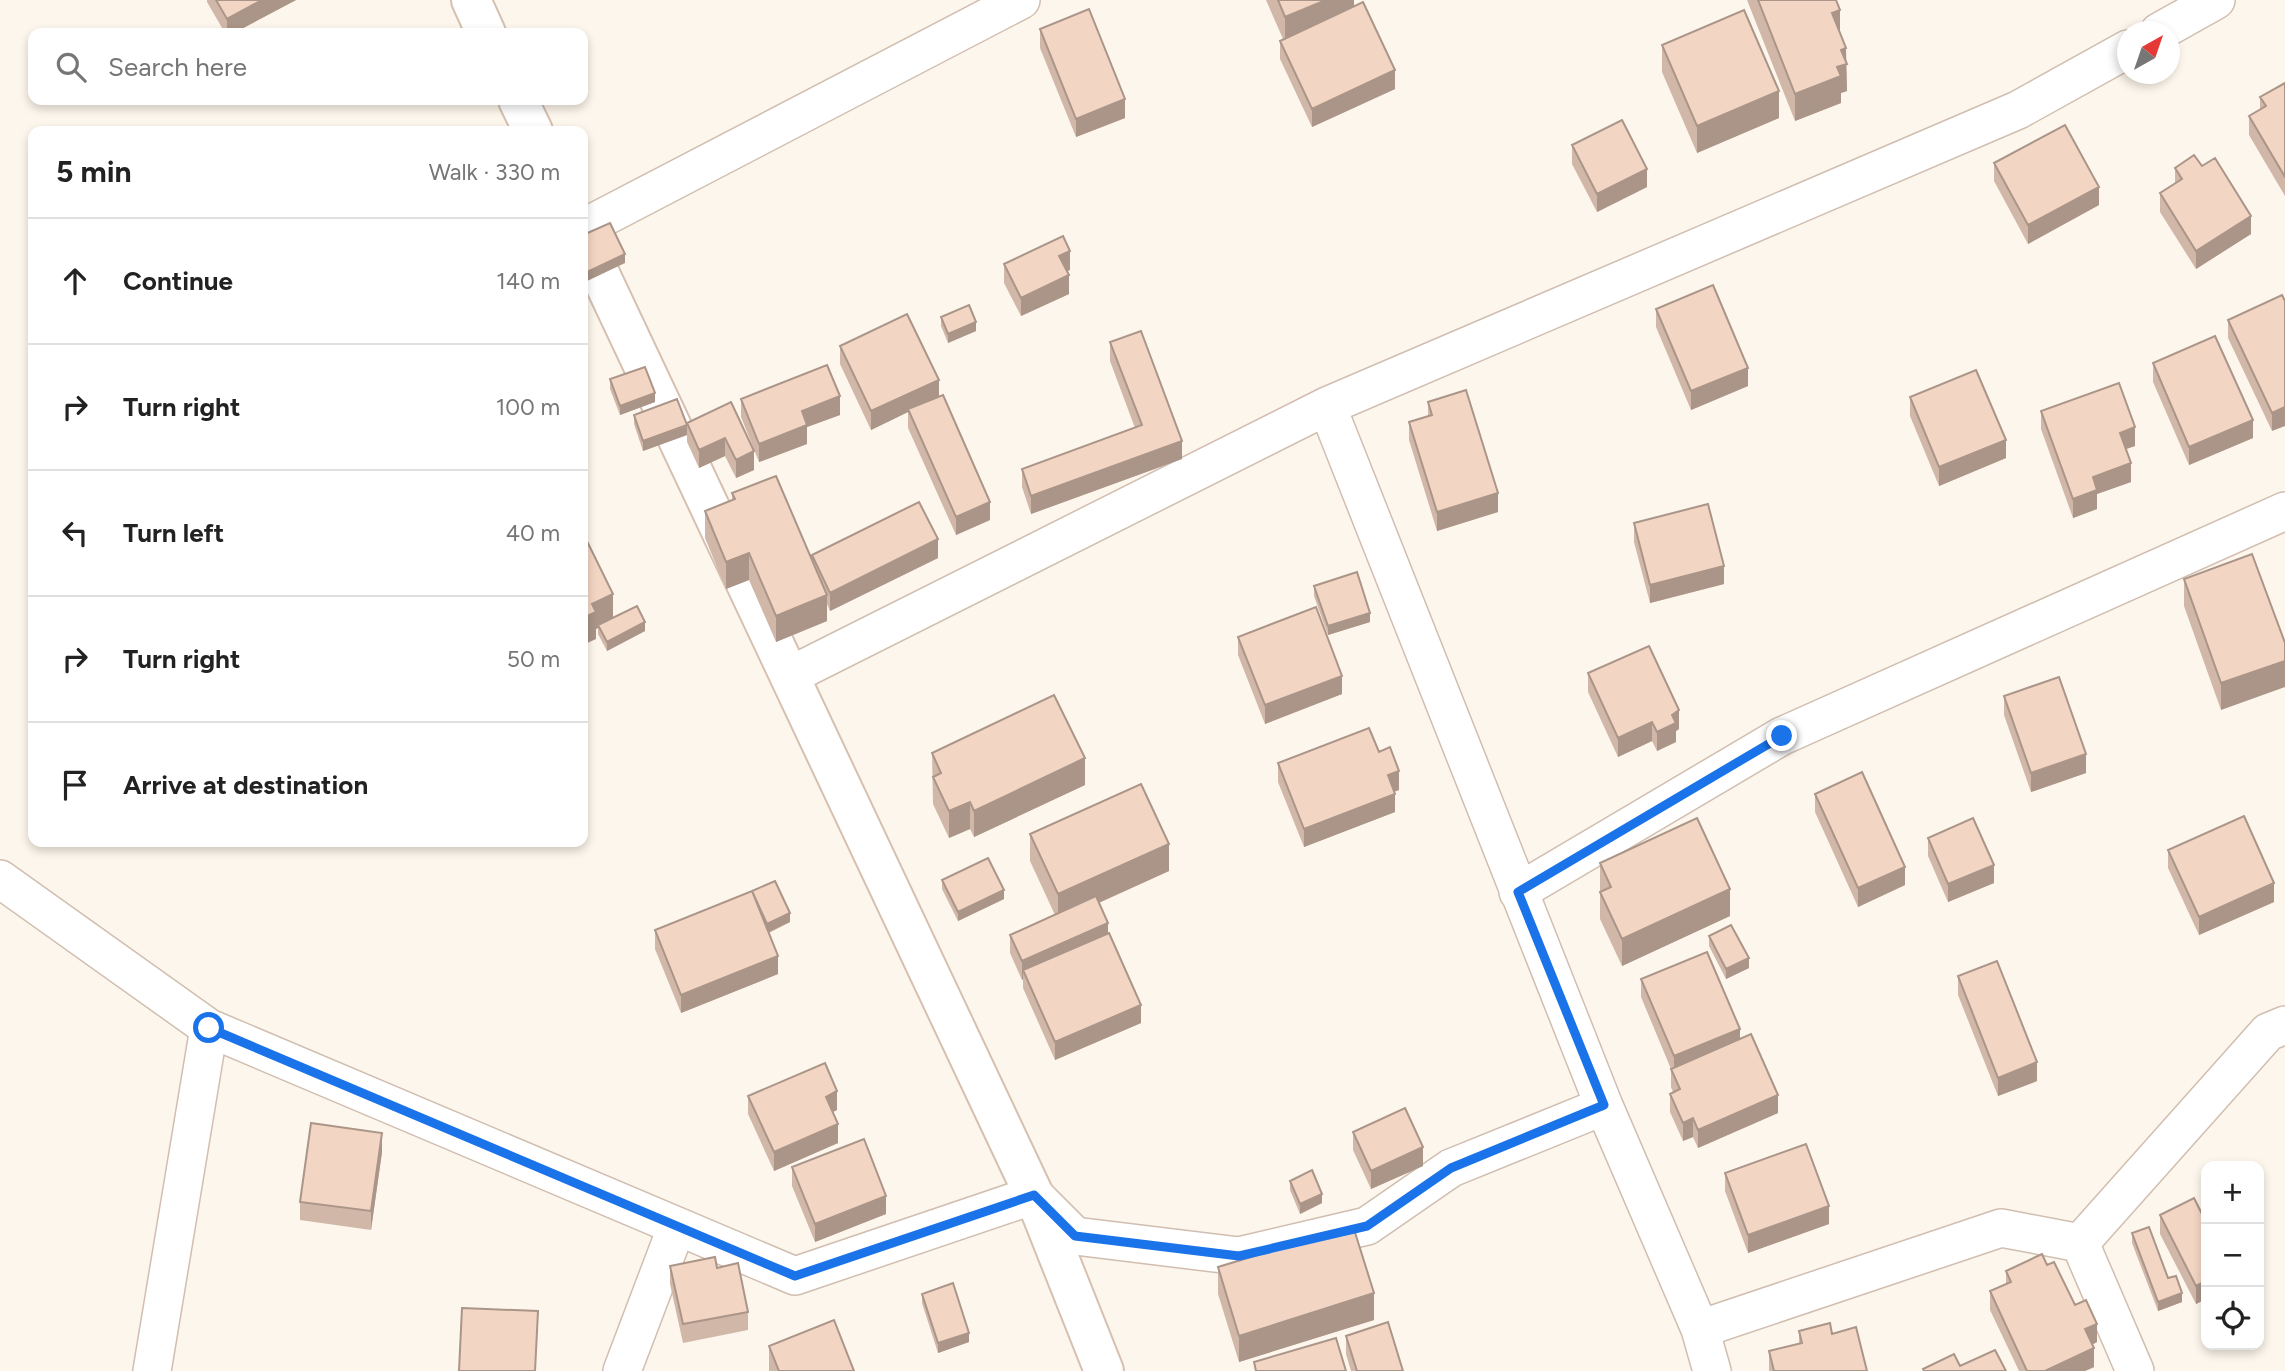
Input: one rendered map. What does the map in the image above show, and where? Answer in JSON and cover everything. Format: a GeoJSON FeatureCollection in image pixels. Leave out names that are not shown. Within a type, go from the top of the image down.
{"type":"FeatureCollection","features":[{"type":"Feature","properties":{"kind":"street"},"geometry":{"type":"LineString","coordinates":[[471,0],[484,28]]}},
{"type":"Feature","properties":{"kind":"street"},"geometry":{"type":"LineString","coordinates":[[588,225],[1021,0]]}},
{"type":"Feature","properties":{"kind":"street"},"geometry":{"type":"LineString","coordinates":[[2179,21],[2216,0]]}},
{"type":"Feature","properties":{"kind":"street"},"geometry":{"type":"LineString","coordinates":[[789,676],[1327,406],[2018,110],[2117,55]]}},
{"type":"Feature","properties":{"kind":"street"},"geometry":{"type":"LineString","coordinates":[[520,105],[531,126]]}},
{"type":"Feature","properties":{"kind":"street"},"geometry":{"type":"LineString","coordinates":[[588,249],[1034,1195],[1104,1371]]}},
{"type":"Feature","properties":{"kind":"street"},"geometry":{"type":"LineString","coordinates":[[1327,406],[1604,1105],[1700,1329],[1712,1371]]}},
{"type":"Feature","properties":{"kind":"street"},"geometry":{"type":"LineString","coordinates":[[1518,892],[1782,736],[2285,511]]}},
{"type":"Feature","properties":{"kind":"street"},"geometry":{"type":"LineString","coordinates":[[0,878],[209,1028],[795,1276],[1034,1195]]}},
{"type":"Feature","properties":{"kind":"street"},"geometry":{"type":"LineString","coordinates":[[2080,1244],[2268,1032],[2285,1025]]}},
{"type":"Feature","properties":{"kind":"street"},"geometry":{"type":"LineString","coordinates":[[152,1371],[209,1028]]}},
{"type":"Feature","properties":{"kind":"street"},"geometry":{"type":"LineString","coordinates":[[1034,1195],[1075,1236],[1239,1256],[1367,1226],[1451,1168],[1604,1105]]}},
{"type":"Feature","properties":{"kind":"street"},"geometry":{"type":"LineString","coordinates":[[622,1371],[677,1226]]}},
{"type":"Feature","properties":{"kind":"street"},"geometry":{"type":"LineString","coordinates":[[1700,1329],[2001,1228],[2080,1244]]}},
{"type":"Feature","properties":{"kind":"street"},"geometry":{"type":"LineString","coordinates":[[2080,1244],[2135,1371]]}},
{"type":"Feature","properties":{"kind":"building"},"geometry":{"type":"Polygon","coordinates":[[[216,0],[262,0],[227,19],[216,0]]]}},
{"type":"Feature","properties":{"kind":"building"},"geometry":{"type":"Polygon","coordinates":[[[1278,0],[1326,0],[1285,17],[1278,0]]]}},
{"type":"Feature","properties":{"kind":"building"},"geometry":{"type":"Polygon","coordinates":[[[1758,0],[1836,0],[1840,10],[1832,13],[1846,48],[1841,50],[1847,64],[1837,67],[1841,76],[1795,94],[1758,0]]]}},
{"type":"Feature","properties":{"kind":"building"},"geometry":{"type":"Polygon","coordinates":[[[1363,2],[1395,70],[1312,109],[1280,41],[1363,2]]]}},
{"type":"Feature","properties":{"kind":"building"},"geometry":{"type":"Polygon","coordinates":[[[1089,9],[1125,99],[1076,119],[1040,29],[1089,9]]]}},
{"type":"Feature","properties":{"kind":"building"},"geometry":{"type":"Polygon","coordinates":[[[1744,10],[1779,91],[1697,126],[1662,45],[1744,10]]]}},
{"type":"Feature","properties":{"kind":"building"},"geometry":{"type":"Polygon","coordinates":[[[2285,83],[2285,177],[2249,116],[2266,106],[2260,97],[2285,83]]]}},
{"type":"Feature","properties":{"kind":"building"},"geometry":{"type":"Polygon","coordinates":[[[1622,120],[1647,169],[1597,194],[1572,145],[1622,120]]]}},
{"type":"Feature","properties":{"kind":"building"},"geometry":{"type":"Polygon","coordinates":[[[2065,125],[2099,187],[2028,225],[1994,163],[2065,125]]]}},
{"type":"Feature","properties":{"kind":"building"},"geometry":{"type":"Polygon","coordinates":[[[2194,155],[2202,166],[2215,158],[2251,216],[2196,251],[2160,193],[2182,179],[2175,168],[2194,155]]]}},
{"type":"Feature","properties":{"kind":"building"},"geometry":{"type":"Polygon","coordinates":[[[610,223],[625,254],[588,272],[588,233],[610,223]]]}},
{"type":"Feature","properties":{"kind":"building"},"geometry":{"type":"Polygon","coordinates":[[[1063,236],[1070,251],[1059,256],[1069,275],[1021,298],[1004,264],[1063,236]]]}},
{"type":"Feature","properties":{"kind":"building"},"geometry":{"type":"Polygon","coordinates":[[[1713,285],[1748,368],[1691,391],[1656,309],[1713,285]]]}},
{"type":"Feature","properties":{"kind":"building"},"geometry":{"type":"Polygon","coordinates":[[[2282,295],[2285,301],[2285,407],[2272,413],[2228,320],[2282,295]]]}},
{"type":"Feature","properties":{"kind":"building"},"geometry":{"type":"Polygon","coordinates":[[[969,305],[976,322],[948,334],[941,317],[969,305]]]}},
{"type":"Feature","properties":{"kind":"building"},"geometry":{"type":"Polygon","coordinates":[[[907,314],[939,380],[871,411],[840,346],[907,314]]]}},
{"type":"Feature","properties":{"kind":"building"},"geometry":{"type":"Polygon","coordinates":[[[1141,331],[1182,441],[1031,496],[1022,469],[1142,425],[1110,342],[1141,331]]]}},
{"type":"Feature","properties":{"kind":"building"},"geometry":{"type":"Polygon","coordinates":[[[2215,336],[2253,420],[2189,447],[2153,363],[2215,336]]]}},
{"type":"Feature","properties":{"kind":"building"},"geometry":{"type":"Polygon","coordinates":[[[827,365],[840,396],[802,411],[807,425],[759,444],[741,399],[827,365]]]}},
{"type":"Feature","properties":{"kind":"building"},"geometry":{"type":"Polygon","coordinates":[[[645,367],[655,393],[620,406],[610,379],[645,367]]]}},
{"type":"Feature","properties":{"kind":"building"},"geometry":{"type":"Polygon","coordinates":[[[1976,370],[2006,440],[1939,467],[1910,397],[1976,370]]]}},
{"type":"Feature","properties":{"kind":"building"},"geometry":{"type":"Polygon","coordinates":[[[2119,383],[2135,427],[2120,433],[2131,463],[2093,477],[2097,490],[2073,499],[2041,411],[2119,383]]]}},
{"type":"Feature","properties":{"kind":"building"},"geometry":{"type":"Polygon","coordinates":[[[1466,390],[1498,493],[1437,512],[1409,422],[1432,415],[1428,402],[1466,390]]]}},
{"type":"Feature","properties":{"kind":"building"},"geometry":{"type":"Polygon","coordinates":[[[943,395],[990,502],[956,517],[908,409],[943,395]]]}},
{"type":"Feature","properties":{"kind":"building"},"geometry":{"type":"Polygon","coordinates":[[[677,399],[687,425],[643,441],[634,415],[677,399]]]}},
{"type":"Feature","properties":{"kind":"building"},"geometry":{"type":"Polygon","coordinates":[[[731,402],[754,451],[736,460],[725,438],[699,450],[687,423],[731,402]]]}},
{"type":"Feature","properties":{"kind":"building"},"geometry":{"type":"Polygon","coordinates":[[[776,476],[827,595],[776,616],[749,553],[726,562],[705,511],[735,499],[732,493],[776,476]]]}},
{"type":"Feature","properties":{"kind":"building"},"geometry":{"type":"Polygon","coordinates":[[[919,502],[938,539],[830,593],[812,555],[919,502]]]}},
{"type":"Feature","properties":{"kind":"building"},"geometry":{"type":"Polygon","coordinates":[[[1708,504],[1724,566],[1650,585],[1634,523],[1708,504]]]}},
{"type":"Feature","properties":{"kind":"building"},"geometry":{"type":"Polygon","coordinates":[[[588,543],[613,594],[592,604],[596,612],[588,616],[588,543]]]}},
{"type":"Feature","properties":{"kind":"building"},"geometry":{"type":"Polygon","coordinates":[[[2252,554],[2285,643],[2285,661],[2221,683],[2184,579],[2252,554]]]}},
{"type":"Feature","properties":{"kind":"building"},"geometry":{"type":"Polygon","coordinates":[[[1357,572],[1370,613],[1328,626],[1314,586],[1357,572]]]}},
{"type":"Feature","properties":{"kind":"building"},"geometry":{"type":"Polygon","coordinates":[[[637,606],[645,622],[607,642],[598,625],[637,606]]]}},
{"type":"Feature","properties":{"kind":"building"},"geometry":{"type":"Polygon","coordinates":[[[1316,607],[1342,676],[1265,705],[1238,637],[1316,607]]]}},
{"type":"Feature","properties":{"kind":"building"},"geometry":{"type":"Polygon","coordinates":[[[1649,646],[1679,710],[1672,715],[1676,723],[1657,732],[1652,722],[1618,738],[1588,673],[1649,646]]]}},
{"type":"Feature","properties":{"kind":"building"},"geometry":{"type":"Polygon","coordinates":[[[2059,677],[2086,754],[2031,773],[2004,696],[2059,677]]]}},
{"type":"Feature","properties":{"kind":"building"},"geometry":{"type":"Polygon","coordinates":[[[1054,695],[1085,758],[974,811],[970,802],[949,811],[933,777],[941,773],[932,753],[1054,695]]]}},
{"type":"Feature","properties":{"kind":"building"},"geometry":{"type":"Polygon","coordinates":[[[1369,728],[1379,752],[1390,747],[1399,771],[1388,775],[1395,794],[1304,829],[1278,763],[1369,728]]]}},
{"type":"Feature","properties":{"kind":"building"},"geometry":{"type":"Polygon","coordinates":[[[1862,772],[1905,867],[1858,888],[1815,794],[1862,772]]]}},
{"type":"Feature","properties":{"kind":"building"},"geometry":{"type":"Polygon","coordinates":[[[1141,784],[1169,844],[1058,894],[1030,834],[1141,784]]]}},
{"type":"Feature","properties":{"kind":"building"},"geometry":{"type":"Polygon","coordinates":[[[2244,816],[2274,883],[2199,917],[2168,850],[2244,816]]]}},
{"type":"Feature","properties":{"kind":"building"},"geometry":{"type":"Polygon","coordinates":[[[1697,818],[1730,889],[1622,939],[1600,892],[1611,887],[1600,863],[1697,818]]]}},
{"type":"Feature","properties":{"kind":"building"},"geometry":{"type":"Polygon","coordinates":[[[1973,818],[1994,865],[1948,884],[1928,838],[1973,818]]]}},
{"type":"Feature","properties":{"kind":"building"},"geometry":{"type":"Polygon","coordinates":[[[988,858],[1004,890],[958,912],[942,880],[988,858]]]}},
{"type":"Feature","properties":{"kind":"building"},"geometry":{"type":"Polygon","coordinates":[[[775,881],[790,913],[767,924],[752,891],[775,881]]]}},
{"type":"Feature","properties":{"kind":"building"},"geometry":{"type":"Polygon","coordinates":[[[752,891],[778,956],[681,995],[655,930],[752,891]]]}},
{"type":"Feature","properties":{"kind":"building"},"geometry":{"type":"Polygon","coordinates":[[[1096,896],[1108,923],[1022,961],[1010,935],[1096,896]]]}},
{"type":"Feature","properties":{"kind":"building"},"geometry":{"type":"Polygon","coordinates":[[[1731,925],[1749,958],[1726,969],[1709,936],[1731,925]]]}},
{"type":"Feature","properties":{"kind":"building"},"geometry":{"type":"Polygon","coordinates":[[[1109,933],[1141,1005],[1055,1042],[1023,970],[1109,933]]]}},
{"type":"Feature","properties":{"kind":"building"},"geometry":{"type":"Polygon","coordinates":[[[1707,952],[1740,1029],[1674,1056],[1641,979],[1707,952]]]}},
{"type":"Feature","properties":{"kind":"building"},"geometry":{"type":"Polygon","coordinates":[[[1997,961],[2037,1062],[1998,1078],[1958,976],[1997,961]]]}},
{"type":"Feature","properties":{"kind":"building"},"geometry":{"type":"Polygon","coordinates":[[[1751,1034],[1778,1095],[1698,1130],[1693,1118],[1683,1123],[1670,1094],[1680,1089],[1671,1069],[1751,1034]]]}},
{"type":"Feature","properties":{"kind":"building"},"geometry":{"type":"Polygon","coordinates":[[[825,1063],[837,1091],[826,1097],[838,1124],[774,1152],[748,1096],[825,1063]]]}},
{"type":"Feature","properties":{"kind":"building"},"geometry":{"type":"Polygon","coordinates":[[[1405,1108],[1423,1147],[1371,1171],[1353,1132],[1405,1108]]]}},
{"type":"Feature","properties":{"kind":"building"},"geometry":{"type":"Polygon","coordinates":[[[311,1123],[382,1133],[371,1211],[300,1202],[311,1123]]]}},
{"type":"Feature","properties":{"kind":"building"},"geometry":{"type":"Polygon","coordinates":[[[864,1139],[886,1196],[815,1224],[792,1167],[864,1139]]]}},
{"type":"Feature","properties":{"kind":"building"},"geometry":{"type":"Polygon","coordinates":[[[1806,1144],[1829,1206],[1748,1235],[1725,1173],[1806,1144]]]}},
{"type":"Feature","properties":{"kind":"building"},"geometry":{"type":"Polygon","coordinates":[[[1312,1170],[1322,1194],[1300,1204],[1290,1181],[1312,1170]]]}},
{"type":"Feature","properties":{"kind":"building"},"geometry":{"type":"Polygon","coordinates":[[[2194,1198],[2201,1212],[2201,1284],[2196,1286],[2160,1215],[2194,1198]]]}},
{"type":"Feature","properties":{"kind":"building"},"geometry":{"type":"Polygon","coordinates":[[[1353,1226],[1374,1293],[1239,1336],[1218,1267],[1353,1226]]]}},
{"type":"Feature","properties":{"kind":"building"},"geometry":{"type":"Polygon","coordinates":[[[2149,1227],[2168,1278],[2176,1276],[2182,1293],[2158,1302],[2132,1233],[2149,1227]]]}},
{"type":"Feature","properties":{"kind":"building"},"geometry":{"type":"Polygon","coordinates":[[[2042,1254],[2047,1265],[2054,1262],[2075,1305],[2086,1300],[2097,1324],[2085,1329],[2094,1348],[2045,1371],[2027,1371],[1990,1291],[2011,1282],[2006,1271],[2042,1254]]]}},
{"type":"Feature","properties":{"kind":"building"},"geometry":{"type":"Polygon","coordinates":[[[715,1257],[717,1268],[738,1263],[748,1312],[683,1324],[670,1266],[715,1257]]]}},
{"type":"Feature","properties":{"kind":"building"},"geometry":{"type":"Polygon","coordinates":[[[953,1283],[969,1333],[938,1343],[922,1294],[953,1283]]]}},
{"type":"Feature","properties":{"kind":"building"},"geometry":{"type":"Polygon","coordinates":[[[462,1308],[538,1311],[535,1371],[459,1371],[462,1308]]]}},
{"type":"Feature","properties":{"kind":"building"},"geometry":{"type":"Polygon","coordinates":[[[834,1320],[854,1371],[779,1371],[769,1346],[834,1320]]]}},
{"type":"Feature","properties":{"kind":"building"},"geometry":{"type":"Polygon","coordinates":[[[1388,1322],[1403,1371],[1357,1371],[1346,1336],[1388,1322]]]}},
{"type":"Feature","properties":{"kind":"building"},"geometry":{"type":"Polygon","coordinates":[[[1830,1323],[1832,1334],[1856,1327],[1867,1371],[1774,1371],[1769,1351],[1802,1343],[1799,1331],[1830,1323]]]}},
{"type":"Feature","properties":{"kind":"building"},"geometry":{"type":"Polygon","coordinates":[[[1336,1338],[1346,1371],[1256,1371],[1254,1362],[1336,1338]]]}},
{"type":"Feature","properties":{"kind":"building"},"geometry":{"type":"Polygon","coordinates":[[[1995,1350],[2006,1371],[1923,1369],[1954,1354],[1960,1366],[1995,1350]]]}},
{"type":"Feature","properties":{"kind":"route"},"geometry":{"type":"LineString","coordinates":[[209,1028],[795,1276],[1034,1195],[1075,1236],[1239,1256],[1367,1226],[1451,1168],[1604,1105],[1518,892],[1782,736]]}}]}
